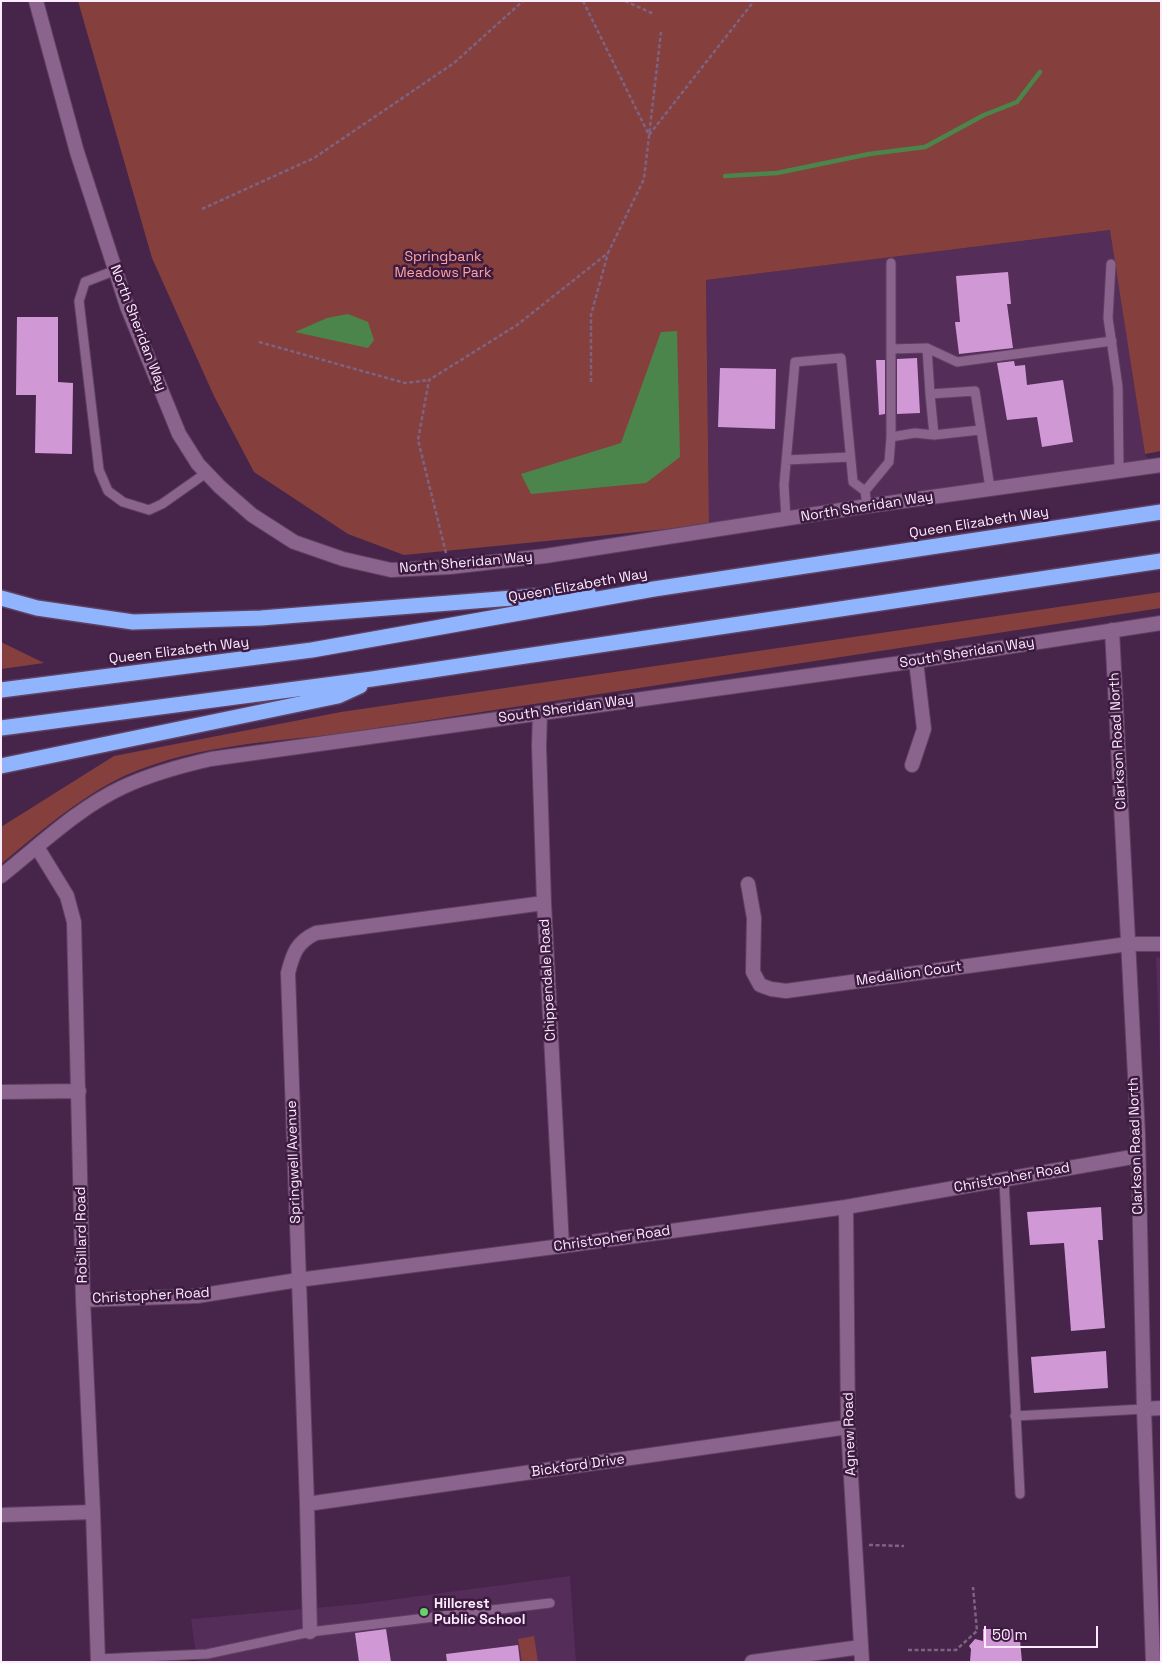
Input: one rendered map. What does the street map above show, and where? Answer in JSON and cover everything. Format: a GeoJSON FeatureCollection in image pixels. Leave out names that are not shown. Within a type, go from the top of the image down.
{"type":"FeatureCollection","features":[{"type":"Feature","properties":{"kind":"highway","name":"Queen Elizabeth Way"},"geometry":{"type":"LineString","coordinates":[[1,690],[312,650],[654,588],[1161,512]]}},
{"type":"Feature","properties":{"kind":"highway"},"geometry":{"type":"LineString","coordinates":[[1,728],[372,679],[1161,561]]}},
{"type":"Feature","properties":{"kind":"highway"},"geometry":{"type":"LineString","coordinates":[[1,598],[37,608],[133,622],[261,618],[654,588]]}},
{"type":"Feature","properties":{"kind":"highway"},"geometry":{"type":"LineString","coordinates":[[1,766],[338,696],[372,679]]}},
{"type":"Feature","properties":{"kind":"street","name":"North Sheridan Way"},"geometry":{"type":"LineString","coordinates":[[36,1],[77,152],[127,306],[179,434],[206,473],[252,515],[294,542],[343,559],[391,570],[450,567],[545,556],[867,506],[1161,465]]}},
{"type":"Feature","properties":{"kind":"street","name":"South Sheridan Way"},"geometry":{"type":"LineString","coordinates":[[1,876],[75,816],[100,799],[143,778],[174,767],[262,750],[916,661],[1161,623]]}},
{"type":"Feature","properties":{"kind":"street","name":"Clarkson Road North"},"geometry":{"type":"LineString","coordinates":[[1112,630],[1138,1156],[1152,1662]]}},
{"type":"Feature","properties":{"kind":"street"},"geometry":{"type":"LineString","coordinates":[[912,765],[924,729],[916,661]]}},
{"type":"Feature","properties":{"kind":"street","name":"Chippendale Road"},"geometry":{"type":"LineString","coordinates":[[540,713],[539,746],[544,903],[562,1246]]}},
{"type":"Feature","properties":{"kind":"street","name":"Robillard Road"},"geometry":{"type":"LineString","coordinates":[[37,847],[68,896],[74,922],[83,1300],[98,1661]]}},
{"type":"Feature","properties":{"kind":"street","name":"Medallion Court"},"geometry":{"type":"LineString","coordinates":[[748,884],[754,918],[753,972],[760,985],[771,989],[786,990],[1128,944],[1161,944]]}},
{"type":"Feature","properties":{"kind":"street","name":"Springwell Avenue"},"geometry":{"type":"LineString","coordinates":[[310,1632],[288,972],[292,955],[305,938],[316,933],[544,903]]}},
{"type":"Feature","properties":{"kind":"street"},"geometry":{"type":"LineString","coordinates":[[1,1092],[79,1091]]}},
{"type":"Feature","properties":{"kind":"street","name":"Christopher Road"},"geometry":{"type":"LineString","coordinates":[[83,1300],[197,1296],[298,1280],[846,1207],[1138,1156]]}},
{"type":"Feature","properties":{"kind":"street","name":"Agnew Road"},"geometry":{"type":"LineString","coordinates":[[846,1207],[848,1427],[862,1662]]}},
{"type":"Feature","properties":{"kind":"street"},"geometry":{"type":"LineString","coordinates":[[1144,1409],[1161,1408]]}},
{"type":"Feature","properties":{"kind":"street","name":"Bickford Drive"},"geometry":{"type":"LineString","coordinates":[[307,1504],[848,1427]]}},
{"type":"Feature","properties":{"kind":"street"},"geometry":{"type":"LineString","coordinates":[[1,1515],[93,1512]]}},
{"type":"Feature","properties":{"kind":"street"},"geometry":{"type":"LineString","coordinates":[[752,1662],[861,1647]]}},
{"type":"Feature","properties":{"kind":"lane"},"geometry":{"type":"LineString","coordinates":[[865,492],[889,462],[891,437],[890,349],[892,263]]}},
{"type":"Feature","properties":{"kind":"lane"},"geometry":{"type":"LineString","coordinates":[[1111,264],[1108,318],[1118,387],[1119,470]]}},
{"type":"Feature","properties":{"kind":"lane"},"geometry":{"type":"LineString","coordinates":[[116,270],[85,282],[79,301],[98,470],[108,491],[123,502],[150,510],[162,504],[206,473]]}},
{"type":"Feature","properties":{"kind":"lane"},"geometry":{"type":"LineString","coordinates":[[890,349],[927,348],[956,362],[1112,341]]}},
{"type":"Feature","properties":{"kind":"lane"},"geometry":{"type":"LineString","coordinates":[[927,348],[934,435]]}},
{"type":"Feature","properties":{"kind":"lane"},"geometry":{"type":"LineString","coordinates":[[786,519],[784,484],[794,362],[842,358],[853,482],[865,492],[867,506]]}},
{"type":"Feature","properties":{"kind":"lane"},"geometry":{"type":"LineString","coordinates":[[930,394],[975,391],[990,488]]}},
{"type":"Feature","properties":{"kind":"lane"},"geometry":{"type":"LineString","coordinates":[[891,437],[915,433],[934,435],[980,430]]}},
{"type":"Feature","properties":{"kind":"lane"},"geometry":{"type":"LineString","coordinates":[[786,460],[850,457]]}},
{"type":"Feature","properties":{"kind":"lane"},"geometry":{"type":"LineString","coordinates":[[1004,1180],[1020,1494]]}},
{"type":"Feature","properties":{"kind":"lane"},"geometry":{"type":"LineString","coordinates":[[1015,1416],[1144,1409]]}},
{"type":"Feature","properties":{"kind":"lane"},"geometry":{"type":"LineString","coordinates":[[98,1661],[207,1654],[310,1632],[550,1603]]}},
{"type":"Feature","properties":{"kind":"path"},"geometry":{"type":"LineString","coordinates":[[202,209],[314,158],[454,63],[523,1]]}},
{"type":"Feature","properties":{"kind":"path"},"geometry":{"type":"LineString","coordinates":[[583,1],[649,135]]}},
{"type":"Feature","properties":{"kind":"path"},"geometry":{"type":"LineString","coordinates":[[625,1],[654,14]]}},
{"type":"Feature","properties":{"kind":"path"},"geometry":{"type":"LineString","coordinates":[[649,135],[754,1]]}},
{"type":"Feature","properties":{"kind":"path"},"geometry":{"type":"LineString","coordinates":[[591,382],[591,315],[608,253],[644,180],[661,32]]}},
{"type":"Feature","properties":{"kind":"path"},"geometry":{"type":"LineString","coordinates":[[259,342],[406,383],[429,380],[517,325],[608,253]]}},
{"type":"Feature","properties":{"kind":"path"},"geometry":{"type":"LineString","coordinates":[[429,380],[418,440],[450,567]]}},
{"type":"Feature","properties":{"kind":"path"},"geometry":{"type":"LineString","coordinates":[[855,1546],[904,1546]]}},
{"type":"Feature","properties":{"kind":"path"},"geometry":{"type":"LineString","coordinates":[[908,1650],[956,1650],[962,1646],[977,1631],[973,1587]]}},
{"type":"Feature","properties":{"kind":"shaded area"},"geometry":{"type":"Polygon","coordinates":[[[1111,230],[1145,454],[1152,466],[709,525],[706,280],[1111,230]]]}},
{"type":"Feature","properties":{"kind":"shaded area"},"geometry":{"type":"Polygon","coordinates":[[[348,314],[368,322],[374,340],[368,348],[295,332],[327,318],[348,314]]]}},
{"type":"Feature","properties":{"kind":"shaded area"},"geometry":{"type":"Polygon","coordinates":[[[677,331],[680,457],[646,483],[531,494],[521,474],[621,443],[661,332],[677,331]]]}},
{"type":"Feature","properties":{"kind":"shaded area"},"geometry":{"type":"Polygon","coordinates":[[[1156,957],[1161,958],[1161,1083],[1156,957]]]}},
{"type":"Feature","properties":{"kind":"shaded area","name":"Hillcrest Public School"},"geometry":{"type":"Polygon","coordinates":[[[570,1576],[576,1662],[197,1662],[191,1619],[359,1604],[570,1576]]]}},
{"type":"Feature","properties":{"kind":"green space","name":"Springbank Meadows Park"},"geometry":{"type":"Polygon","coordinates":[[[78,1],[1161,1],[1161,451],[1145,454],[1110,230],[706,280],[709,525],[404,555],[348,534],[254,472],[214,396],[152,258],[78,1]]]}},
{"type":"Feature","properties":{"kind":"green space"},"geometry":{"type":"Polygon","coordinates":[[[1161,592],[1161,608],[338,734],[246,744],[184,756],[154,764],[98,790],[36,835],[1,864],[1,827],[114,756],[341,712],[1161,592]]]}},
{"type":"Feature","properties":{"kind":"green space"},"geometry":{"type":"Polygon","coordinates":[[[1,642],[44,663],[1,669],[1,642]]]}},
{"type":"Feature","properties":{"kind":"green space"},"geometry":{"type":"Polygon","coordinates":[[[534,1636],[538,1662],[522,1662],[518,1639],[534,1636]]]}},
{"type":"Feature","properties":{"kind":"building"},"geometry":{"type":"Polygon","coordinates":[[[1008,272],[1011,304],[1007,304],[1013,348],[959,354],[955,322],[960,322],[956,276],[1008,272]]]}},
{"type":"Feature","properties":{"kind":"building"},"geometry":{"type":"Polygon","coordinates":[[[17,317],[58,317],[58,382],[73,383],[72,454],[35,453],[36,395],[16,395],[17,317]]]}},
{"type":"Feature","properties":{"kind":"building"},"geometry":{"type":"Polygon","coordinates":[[[917,358],[920,413],[897,414],[897,359],[917,358]]]}},
{"type":"Feature","properties":{"kind":"building"},"geometry":{"type":"Polygon","coordinates":[[[876,360],[885,360],[885,414],[879,415],[876,360]]]}},
{"type":"Feature","properties":{"kind":"building"},"geometry":{"type":"Polygon","coordinates":[[[1014,361],[1015,366],[1025,365],[1027,385],[1063,380],[1073,442],[1042,447],[1037,417],[1007,420],[997,363],[1014,361]]]}},
{"type":"Feature","properties":{"kind":"building"},"geometry":{"type":"Polygon","coordinates":[[[720,368],[776,369],[775,429],[718,427],[720,368]]]}},
{"type":"Feature","properties":{"kind":"building"},"geometry":{"type":"Polygon","coordinates":[[[1101,1207],[1103,1240],[1098,1240],[1105,1328],[1071,1331],[1064,1243],[1030,1245],[1027,1212],[1101,1207]]]}},
{"type":"Feature","properties":{"kind":"building"},"geometry":{"type":"Polygon","coordinates":[[[1106,1351],[1108,1388],[1034,1393],[1031,1357],[1106,1351]]]}},
{"type":"Feature","properties":{"kind":"building"},"geometry":{"type":"Polygon","coordinates":[[[386,1629],[391,1662],[359,1662],[355,1633],[386,1629]]]}},
{"type":"Feature","properties":{"kind":"building"},"geometry":{"type":"Polygon","coordinates":[[[983,1629],[1013,1629],[1014,1641],[1020,1640],[1022,1662],[970,1662],[971,1649],[969,1646],[975,1639],[983,1641],[983,1629]]]}},
{"type":"Feature","properties":{"kind":"building"},"geometry":{"type":"Polygon","coordinates":[[[518,1645],[520,1662],[447,1662],[446,1654],[518,1645]]]}},
{"type":"Feature","properties":{"kind":"waterway"},"geometry":{"type":"LineString","coordinates":[[725,176],[777,173],[869,154],[925,147],[984,115],[1017,102],[1040,72]]}},
{"type":"Feature","properties":{"kind":"place","name":"Hillcrest Public School"},"geometry":{"type":"Point","coordinates":[424,1612]}}]}
